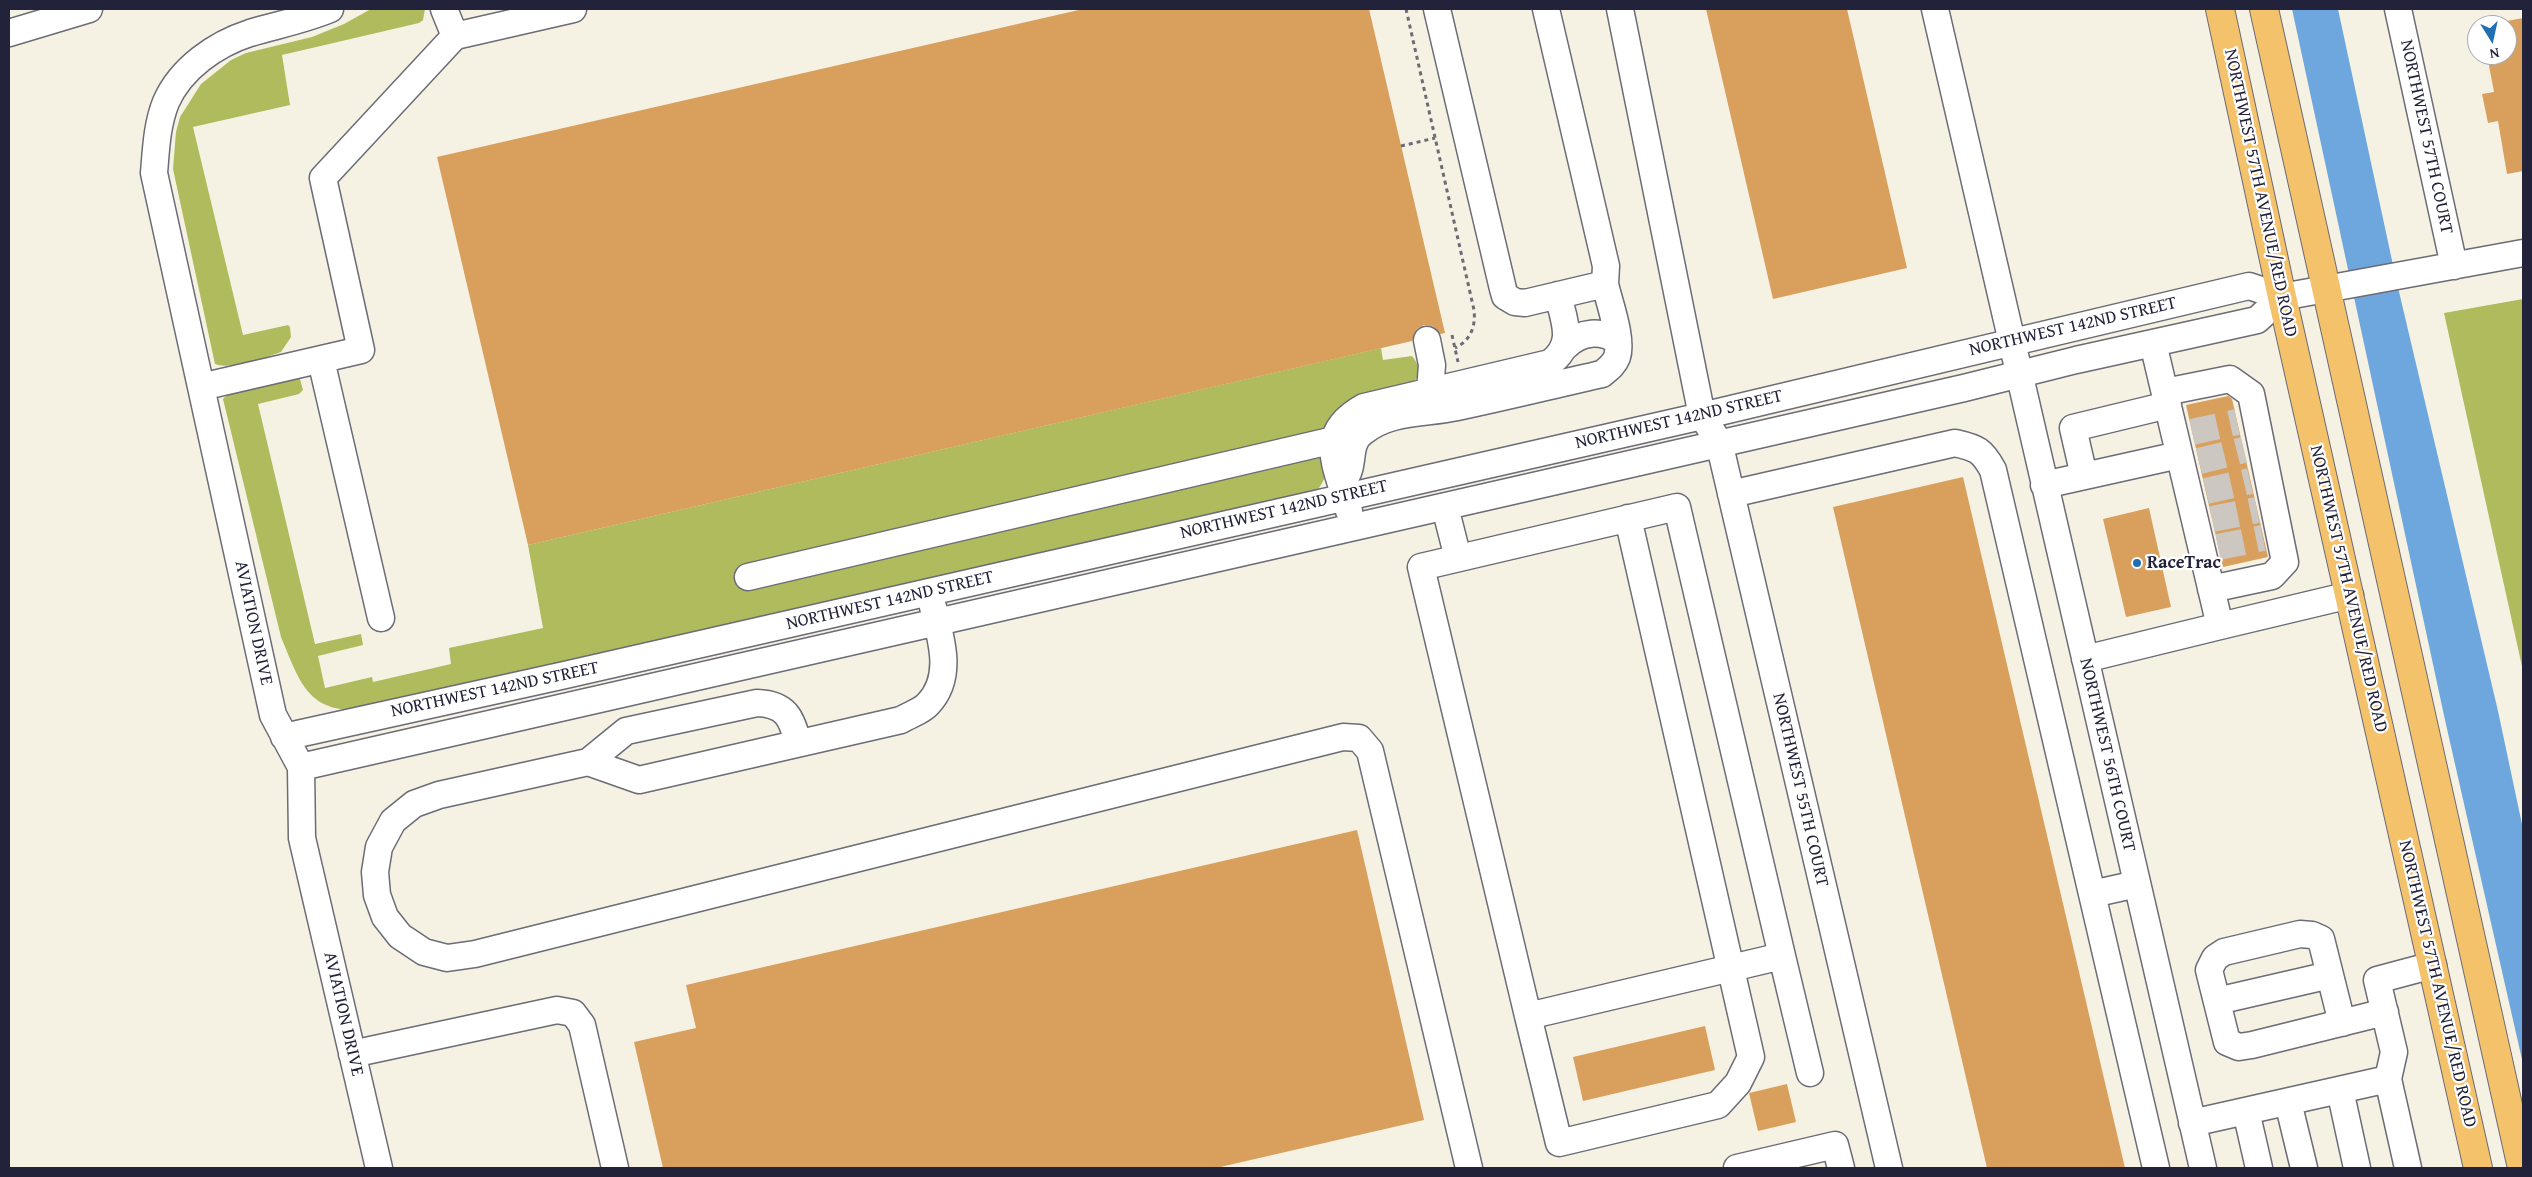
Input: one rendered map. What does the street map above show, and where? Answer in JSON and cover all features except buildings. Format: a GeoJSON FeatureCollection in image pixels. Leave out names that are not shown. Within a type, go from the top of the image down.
{"type":"FeatureCollection","features":[{"type":"Feature","properties":{"kind":"main road","name":"NORTHWEST 57TH AVENUE/RED ROAD"},"geometry":{"type":"LineString","coordinates":[[2220,9],[2282,298],[2478,1168]]}},
{"type":"Feature","properties":{"kind":"main road"},"geometry":{"type":"LineString","coordinates":[[2264,9],[2335,288],[2522,1168]]}},
{"type":"Feature","properties":{"kind":"street"},"geometry":{"type":"LineString","coordinates":[[9,33],[89,9]]}},
{"type":"Feature","properties":{"kind":"street","name":"AVIATION DRIVE"},"geometry":{"type":"LineString","coordinates":[[330,9],[299,21],[230,41],[204,55],[182,77],[164,108],[158,130],[154,173],[273,715],[301,767],[302,838],[379,1168]]}},
{"type":"Feature","properties":{"kind":"street"},"geometry":{"type":"LineString","coordinates":[[444,9],[455,36]]}},
{"type":"Feature","properties":{"kind":"street"},"geometry":{"type":"LineString","coordinates":[[201,387],[361,350],[323,178],[455,36],[573,9]]}},
{"type":"Feature","properties":{"kind":"street"},"geometry":{"type":"LineString","coordinates":[[1437,9],[1505,296],[1514,302],[1525,303],[1605,284]]}},
{"type":"Feature","properties":{"kind":"street"},"geometry":{"type":"LineString","coordinates":[[1344,489],[1350,468],[1350,451],[1357,436],[1371,426],[1390,417],[1455,408],[1602,374],[1612,366],[1618,356],[1618,341],[1605,284],[1606,266],[1546,9]]}},
{"type":"Feature","properties":{"kind":"street"},"geometry":{"type":"LineString","coordinates":[[1620,9],[1702,416]]}},
{"type":"Feature","properties":{"kind":"street","name":"NORTHWEST 56TH COURT"},"geometry":{"type":"LineString","coordinates":[[1935,9],[2010,342],[2203,1168]]}},
{"type":"Feature","properties":{"kind":"street","name":"NORTHWEST 57TH COURT"},"geometry":{"type":"LineString","coordinates":[[2398,9],[2454,266]]}},
{"type":"Feature","properties":{"kind":"street"},"geometry":{"type":"LineString","coordinates":[[2282,298],[2523,253]]}},
{"type":"Feature","properties":{"kind":"street","name":"NORTHWEST 142ND STREET"},"geometry":{"type":"LineString","coordinates":[[284,737],[929,592],[1344,489],[1702,416],[2249,286],[2282,298],[2258,320],[301,767]]}},
{"type":"Feature","properties":{"kind":"street"},"geometry":{"type":"LineString","coordinates":[[1558,295],[1566,327],[1566,346]]}},
{"type":"Feature","properties":{"kind":"street"},"geometry":{"type":"LineString","coordinates":[[1353,526],[1344,489],[1335,470],[1334,440],[1349,415],[1364,407],[1550,363],[1559,357],[1566,346],[1580,336],[1597,333],[1607,335],[1618,341]]}},
{"type":"Feature","properties":{"kind":"street"},"geometry":{"type":"LineString","coordinates":[[1430,391],[1432,365],[1439,338]]}},
{"type":"Feature","properties":{"kind":"street"},"geometry":{"type":"LineString","coordinates":[[2153,343],[2166,399],[2185,450],[2197,492],[2210,549],[2211,589],[2220,626]]}},
{"type":"Feature","properties":{"kind":"street"},"geometry":{"type":"LineString","coordinates":[[321,360],[382,618]]}},
{"type":"Feature","properties":{"kind":"street"},"geometry":{"type":"LineString","coordinates":[[2084,476],[2073,428],[2230,379],[2251,394],[2247,420],[2271,536],[2285,562],[2272,576],[2211,589]]}},
{"type":"Feature","properties":{"kind":"street","name":"NORTHWEST 55TH COURT"},"geometry":{"type":"LineString","coordinates":[[1702,416],[1719,442],[1889,1168]]}},
{"type":"Feature","properties":{"kind":"street"},"geometry":{"type":"LineString","coordinates":[[748,577],[1334,440]]}},
{"type":"Feature","properties":{"kind":"street"},"geometry":{"type":"LineString","coordinates":[[1731,494],[1955,443],[1981,450],[1993,470],[2156,1168]]}},
{"type":"Feature","properties":{"kind":"street"},"geometry":{"type":"LineString","coordinates":[[2044,485],[2185,450]]}},
{"type":"Feature","properties":{"kind":"street"},"geometry":{"type":"LineString","coordinates":[[1445,507],[1458,558]]}},
{"type":"Feature","properties":{"kind":"street"},"geometry":{"type":"LineString","coordinates":[[1628,518],[1750,1057],[1738,1083],[1718,1106],[1559,1143],[1421,567],[1628,518],[1677,507],[1810,1072]]}},
{"type":"Feature","properties":{"kind":"street"},"geometry":{"type":"LineString","coordinates":[[588,762],[639,780],[901,720],[928,705],[941,685],[944,666],[937,623],[929,592]]}},
{"type":"Feature","properties":{"kind":"street"},"geometry":{"type":"LineString","coordinates":[[2085,659],[2350,595]]}},
{"type":"Feature","properties":{"kind":"street"},"geometry":{"type":"LineString","coordinates":[[798,743],[793,725],[785,711],[771,703],[757,703],[626,731],[588,762],[439,795],[414,804],[393,821],[379,846],[376,872],[378,895],[385,917],[400,936],[424,952],[447,958],[476,954],[1343,737],[1359,738],[1370,751],[1469,1168]]}},
{"type":"Feature","properties":{"kind":"street"},"geometry":{"type":"LineString","coordinates":[[2092,894],[2137,884]]}},
{"type":"Feature","properties":{"kind":"street"},"geometry":{"type":"LineString","coordinates":[[2342,1023],[2321,939],[2312,935],[2300,934],[2224,952],[2215,958],[2210,970],[2227,1042],[2239,1047],[2342,1023],[2385,1012]]}},
{"type":"Feature","properties":{"kind":"street"},"geometry":{"type":"LineString","coordinates":[[1528,1016],[1782,956]]}},
{"type":"Feature","properties":{"kind":"street"},"geometry":{"type":"LineString","coordinates":[[2408,1168],[2388,1079],[2394,1052],[2376,980],[2433,965]]}},
{"type":"Feature","properties":{"kind":"street"},"geometry":{"type":"LineString","coordinates":[[2217,1002],[2330,975]]}},
{"type":"Feature","properties":{"kind":"street"},"geometry":{"type":"LineString","coordinates":[[352,1054],[557,1010],[573,1013],[582,1025],[615,1168]]}},
{"type":"Feature","properties":{"kind":"street"},"geometry":{"type":"LineString","coordinates":[[2192,1124],[2388,1079]]}},
{"type":"Feature","properties":{"kind":"street"},"geometry":{"type":"LineString","coordinates":[[2340,1090],[2357,1168]]}},
{"type":"Feature","properties":{"kind":"street"},"geometry":{"type":"LineString","coordinates":[[2288,1102],[2304,1168]]}},
{"type":"Feature","properties":{"kind":"street"},"geometry":{"type":"LineString","coordinates":[[2246,1111],[2259,1168]]}},
{"type":"Feature","properties":{"kind":"street"},"geometry":{"type":"LineString","coordinates":[[1737,1168],[1783,1163],[1835,1145],[1841,1168]]}},
{"type":"Feature","properties":{"kind":"path"},"geometry":{"type":"LineString","coordinates":[[1406,9],[1475,316],[1468,338],[1455,348]]}},
{"type":"Feature","properties":{"kind":"path"},"geometry":{"type":"LineString","coordinates":[[1401,146],[1435,138]]}},
{"type":"Feature","properties":{"kind":"path"},"geometry":{"type":"LineString","coordinates":[[1439,338],[1455,348],[1459,365]]}},
{"type":"Feature","properties":{"kind":"green space"},"geometry":{"type":"Polygon","coordinates":[[[371,9],[425,9],[423,20],[419,23],[282,55],[290,105],[193,127],[243,335],[288,325],[291,337],[281,352],[229,366],[215,364],[173,169],[176,132],[180,117],[201,84],[231,60],[246,53],[312,37],[344,24],[371,9]]]}},
{"type":"Feature","properties":{"kind":"green space"},"geometry":{"type":"Polygon","coordinates":[[[2523,299],[2523,671],[2444,313],[2523,299]]]}},
{"type":"Feature","properties":{"kind":"green space"},"geometry":{"type":"Polygon","coordinates":[[[1381,348],[1383,360],[1412,356],[1416,362],[1418,375],[1414,382],[1358,396],[1341,407],[1332,430],[1327,472],[1322,484],[1314,493],[363,710],[344,710],[317,700],[308,692],[294,668],[281,637],[223,399],[228,394],[293,378],[300,379],[303,390],[299,394],[258,404],[315,644],[361,634],[363,645],[318,656],[325,688],[372,677],[373,682],[451,664],[449,648],[543,628],[528,545],[1381,348]]]}},
{"type":"Feature","properties":{"kind":"water"},"geometry":{"type":"Polygon","coordinates":[[[2292,9],[2338,9],[2396,279],[2498,711],[2523,829],[2523,1064],[2445,720],[2292,9]]]}},
{"type":"Feature","properties":{"kind":"tunnel"},"geometry":{"type":"LineString","coordinates":[[2192,432],[2237,422]]}},
{"type":"Feature","properties":{"kind":"tunnel"},"geometry":{"type":"LineString","coordinates":[[2199,461],[2244,450]]}},
{"type":"Feature","properties":{"kind":"tunnel"},"geometry":{"type":"LineString","coordinates":[[2206,491],[2250,481]]}},
{"type":"Feature","properties":{"kind":"tunnel"},"geometry":{"type":"LineString","coordinates":[[2212,519],[2257,510]]}},
{"type":"Feature","properties":{"kind":"tunnel"},"geometry":{"type":"LineString","coordinates":[[2218,547],[2263,538]]}},
{"type":"Feature","properties":{"kind":"place","name":"RaceTrac"},"geometry":{"type":"Point","coordinates":[2137,563]}}]}
